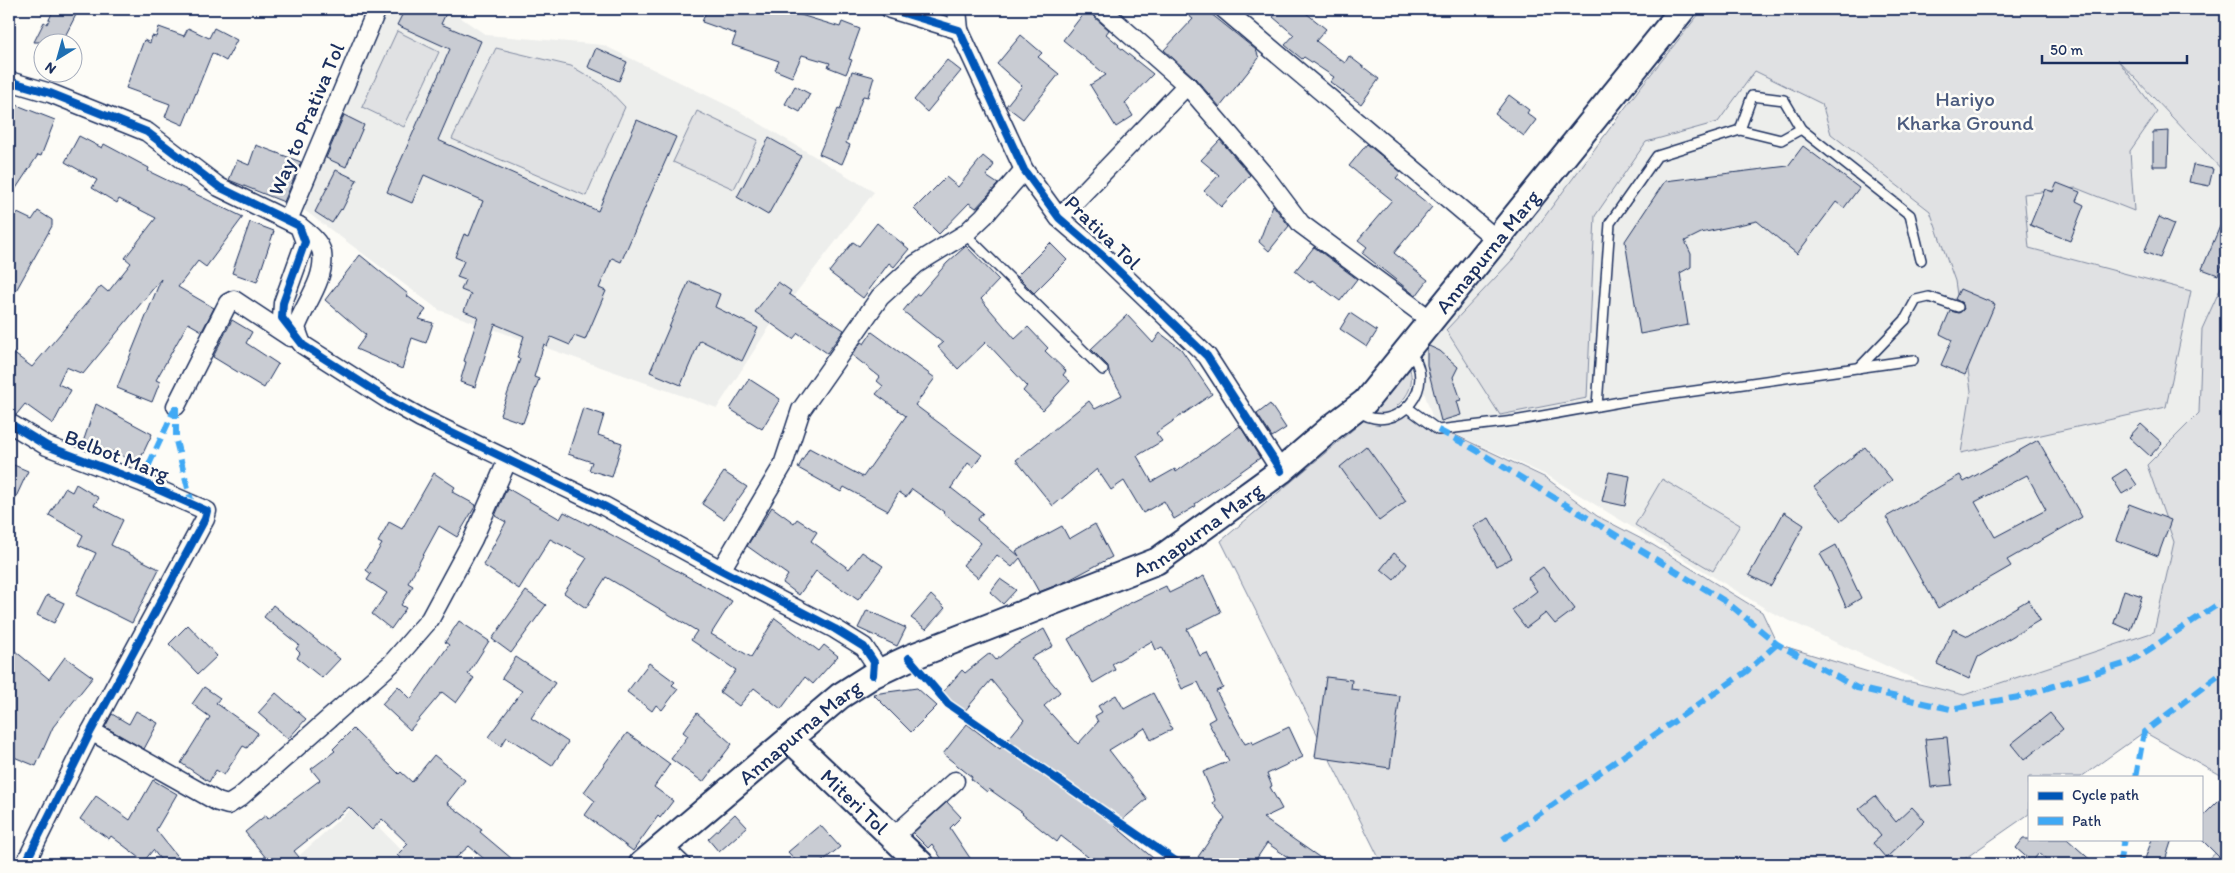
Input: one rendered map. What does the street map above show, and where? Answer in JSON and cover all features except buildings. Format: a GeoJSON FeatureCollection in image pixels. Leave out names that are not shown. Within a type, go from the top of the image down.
{"type":"FeatureCollection","features":[{"type":"Feature","properties":{"kind":"main road","name":"Annapurna Marg"},"geometry":{"type":"LineString","coordinates":[[642,864],[840,696],[873,675],[909,658],[1157,561],[1281,470],[1365,402],[1683,9]]}},
{"type":"Feature","properties":{"kind":"main road","name":"Miteri Tol"},"geometry":{"type":"LineString","coordinates":[[790,739],[921,864]]}},
{"type":"Feature","properties":{"kind":"street","name":"Way to Prativa Tol"},"geometry":{"type":"LineString","coordinates":[[294,223],[376,9]]}},
{"type":"Feature","properties":{"kind":"street"},"geometry":{"type":"LineString","coordinates":[[890,9],[959,30]]}},
{"type":"Feature","properties":{"kind":"street","name":"Prativa Tol"},"geometry":{"type":"LineString","coordinates":[[957,9],[959,30],[1024,170],[1059,218],[1104,256],[1207,356],[1281,470]]}},
{"type":"Feature","properties":{"kind":"street"},"geometry":{"type":"LineString","coordinates":[[1101,9],[1187,85],[1264,175],[1301,224],[1432,321]]}},
{"type":"Feature","properties":{"kind":"street"},"geometry":{"type":"LineString","coordinates":[[1224,9],[1497,240]]}},
{"type":"Feature","properties":{"kind":"street"},"geometry":{"type":"LineString","coordinates":[[9,81],[50,93],[147,132],[218,187],[294,223],[316,241],[322,252],[317,282],[296,328],[302,345]]}},
{"type":"Feature","properties":{"kind":"street","name":"Prativa Tol"},"geometry":{"type":"LineString","coordinates":[[1059,218],[1187,85]]}},
{"type":"Feature","properties":{"kind":"street"},"geometry":{"type":"LineString","coordinates":[[721,570],[783,465],[801,410],[880,297],[916,264],[964,234],[984,216],[1024,170]]}},
{"type":"Feature","properties":{"kind":"street"},"geometry":{"type":"LineString","coordinates":[[294,223],[305,242],[283,303],[282,318],[302,345]]}},
{"type":"Feature","properties":{"kind":"street"},"geometry":{"type":"LineString","coordinates":[[176,406],[228,303],[234,300],[302,345],[413,413],[604,506],[721,570],[835,629],[864,647],[874,662],[873,675]]}},
{"type":"Feature","properties":{"kind":"street","name":"Belbot Marg"},"geometry":{"type":"LineString","coordinates":[[9,422],[47,446],[141,482],[207,511],[205,519],[91,732]]}},
{"type":"Feature","properties":{"kind":"street"},"geometry":{"type":"LineString","coordinates":[[25,864],[91,732],[218,802],[228,805],[239,798],[392,663],[430,619],[473,539],[508,459]]}},
{"type":"Feature","properties":{"kind":"street"},"geometry":{"type":"LineString","coordinates":[[892,838],[955,781]]}},
{"type":"Feature","properties":{"kind":"street"},"geometry":{"type":"LineString","coordinates":[[664,846],[681,864]]}},
{"type":"Feature","properties":{"kind":"lane"},"geometry":{"type":"LineString","coordinates":[[1740,130],[1752,96],[1784,100],[1801,129],[1910,216],[1921,260]]}},
{"type":"Feature","properties":{"kind":"lane"},"geometry":{"type":"LineString","coordinates":[[1597,406],[1610,223],[1657,156],[1740,130],[1781,140],[1801,129]]}},
{"type":"Feature","properties":{"kind":"lane"},"geometry":{"type":"LineString","coordinates":[[964,234],[1102,370]]}},
{"type":"Feature","properties":{"kind":"lane"},"geometry":{"type":"LineString","coordinates":[[1859,368],[1905,320],[1916,300],[1929,296],[1958,307]]}},
{"type":"Feature","properties":{"kind":"lane"},"geometry":{"type":"LineString","coordinates":[[1356,409],[1371,417],[1381,418],[1391,417],[1408,408],[1414,400],[1420,382],[1416,362],[1407,350]]}},
{"type":"Feature","properties":{"kind":"lane"},"geometry":{"type":"LineString","coordinates":[[1408,408],[1438,430],[1514,421],[1597,406],[1913,360]]}},
{"type":"Feature","properties":{"kind":"shaded area"},"geometry":{"type":"Polygon","coordinates":[[[383,9],[448,9],[486,35],[603,45],[737,110],[874,192],[768,329],[717,408],[439,310],[300,207],[383,9]]]}},
{"type":"Feature","properties":{"kind":"shaded area"},"geometry":{"type":"Polygon","coordinates":[[[1703,9],[2226,9],[2226,628],[1957,699],[1771,612],[1550,477],[1435,425],[1412,356],[1629,107],[1703,9]]]}},
{"type":"Feature","properties":{"kind":"shaded area"},"geometry":{"type":"Polygon","coordinates":[[[356,804],[415,864],[290,864],[356,804]]]}},
{"type":"Feature","properties":{"kind":"green space","name":"Hariyo Kharka Ground"},"geometry":{"type":"Polygon","coordinates":[[[1703,9],[2226,9],[2226,174],[2117,59],[2157,112],[2130,151],[2134,211],[2076,188],[2024,194],[2029,248],[2191,291],[2166,407],[1961,453],[1971,391],[1955,281],[1930,211],[1831,134],[1822,104],[1755,71],[1718,122],[1646,142],[1595,216],[1587,398],[1500,415],[1446,330],[1514,258],[1639,89],[1703,9]]]}},
{"type":"Feature","properties":{"kind":"green space"},"geometry":{"type":"Polygon","coordinates":[[[397,31],[439,52],[404,127],[362,107],[397,31]]]}},
{"type":"Feature","properties":{"kind":"green space"},"geometry":{"type":"Polygon","coordinates":[[[496,48],[571,66],[605,86],[625,107],[586,196],[452,139],[496,48]]]}},
{"type":"Feature","properties":{"kind":"green space"},"geometry":{"type":"Polygon","coordinates":[[[697,111],[758,140],[734,189],[673,162],[697,111]]]}},
{"type":"Feature","properties":{"kind":"green space"},"geometry":{"type":"Polygon","coordinates":[[[2226,276],[2226,778],[2144,732],[2082,776],[2028,776],[2028,815],[1957,864],[1382,864],[1221,541],[1376,410],[1374,409],[1409,366],[1411,372],[1410,389],[1396,407],[1546,478],[1597,516],[1653,545],[1762,612],[1777,644],[1901,682],[1911,682],[1964,695],[2154,632],[2174,542],[2147,465],[2199,413],[2202,329],[2226,276]]]}},
{"type":"Feature","properties":{"kind":"green space"},"geometry":{"type":"Polygon","coordinates":[[[1662,479],[1740,525],[1713,571],[1635,525],[1662,479]]]}},
{"type":"Feature","properties":{"kind":"green space"},"geometry":{"type":"Polygon","coordinates":[[[2226,844],[2226,864],[2203,864],[2226,844]]]}},
{"type":"Feature","properties":{"kind":"marked path"},"geometry":{"type":"LineString","coordinates":[[176,406],[176,441],[192,504]]}},
{"type":"Feature","properties":{"kind":"marked path"},"geometry":{"type":"LineString","coordinates":[[141,482],[175,408]]}},
{"type":"Feature","properties":{"kind":"marked path"},"geometry":{"type":"LineString","coordinates":[[1438,430],[1469,446],[1728,603],[1777,644],[1857,688],[1950,709],[2019,697],[2130,662],[2226,599]]}},
{"type":"Feature","properties":{"kind":"marked path"},"geometry":{"type":"LineString","coordinates":[[1503,839],[1747,671],[1777,644]]}},
{"type":"Feature","properties":{"kind":"marked path"},"geometry":{"type":"LineString","coordinates":[[2136,776],[2144,732],[2226,670]]}},
{"type":"Feature","properties":{"kind":"marked path"},"geometry":{"type":"LineString","coordinates":[[2119,864],[2124,840]]}},
{"type":"Feature","properties":{"kind":"cycle path"},"geometry":{"type":"LineString","coordinates":[[890,9],[959,30],[1024,170],[1059,218],[1103,256],[1207,356],[1281,471]]}},
{"type":"Feature","properties":{"kind":"cycle path"},"geometry":{"type":"LineString","coordinates":[[9,81],[50,93],[147,132],[219,187],[299,226],[305,242],[283,303],[282,318],[303,345],[389,400],[421,418],[604,506],[721,570],[835,629],[864,647],[874,662],[873,675]]}},
{"type":"Feature","properties":{"kind":"cycle path"},"geometry":{"type":"LineString","coordinates":[[9,423],[47,446],[141,482],[207,511],[205,519],[91,731],[25,864]]}},
{"type":"Feature","properties":{"kind":"cycle path"},"geometry":{"type":"LineString","coordinates":[[909,658],[948,704],[1180,864]]}}]}
